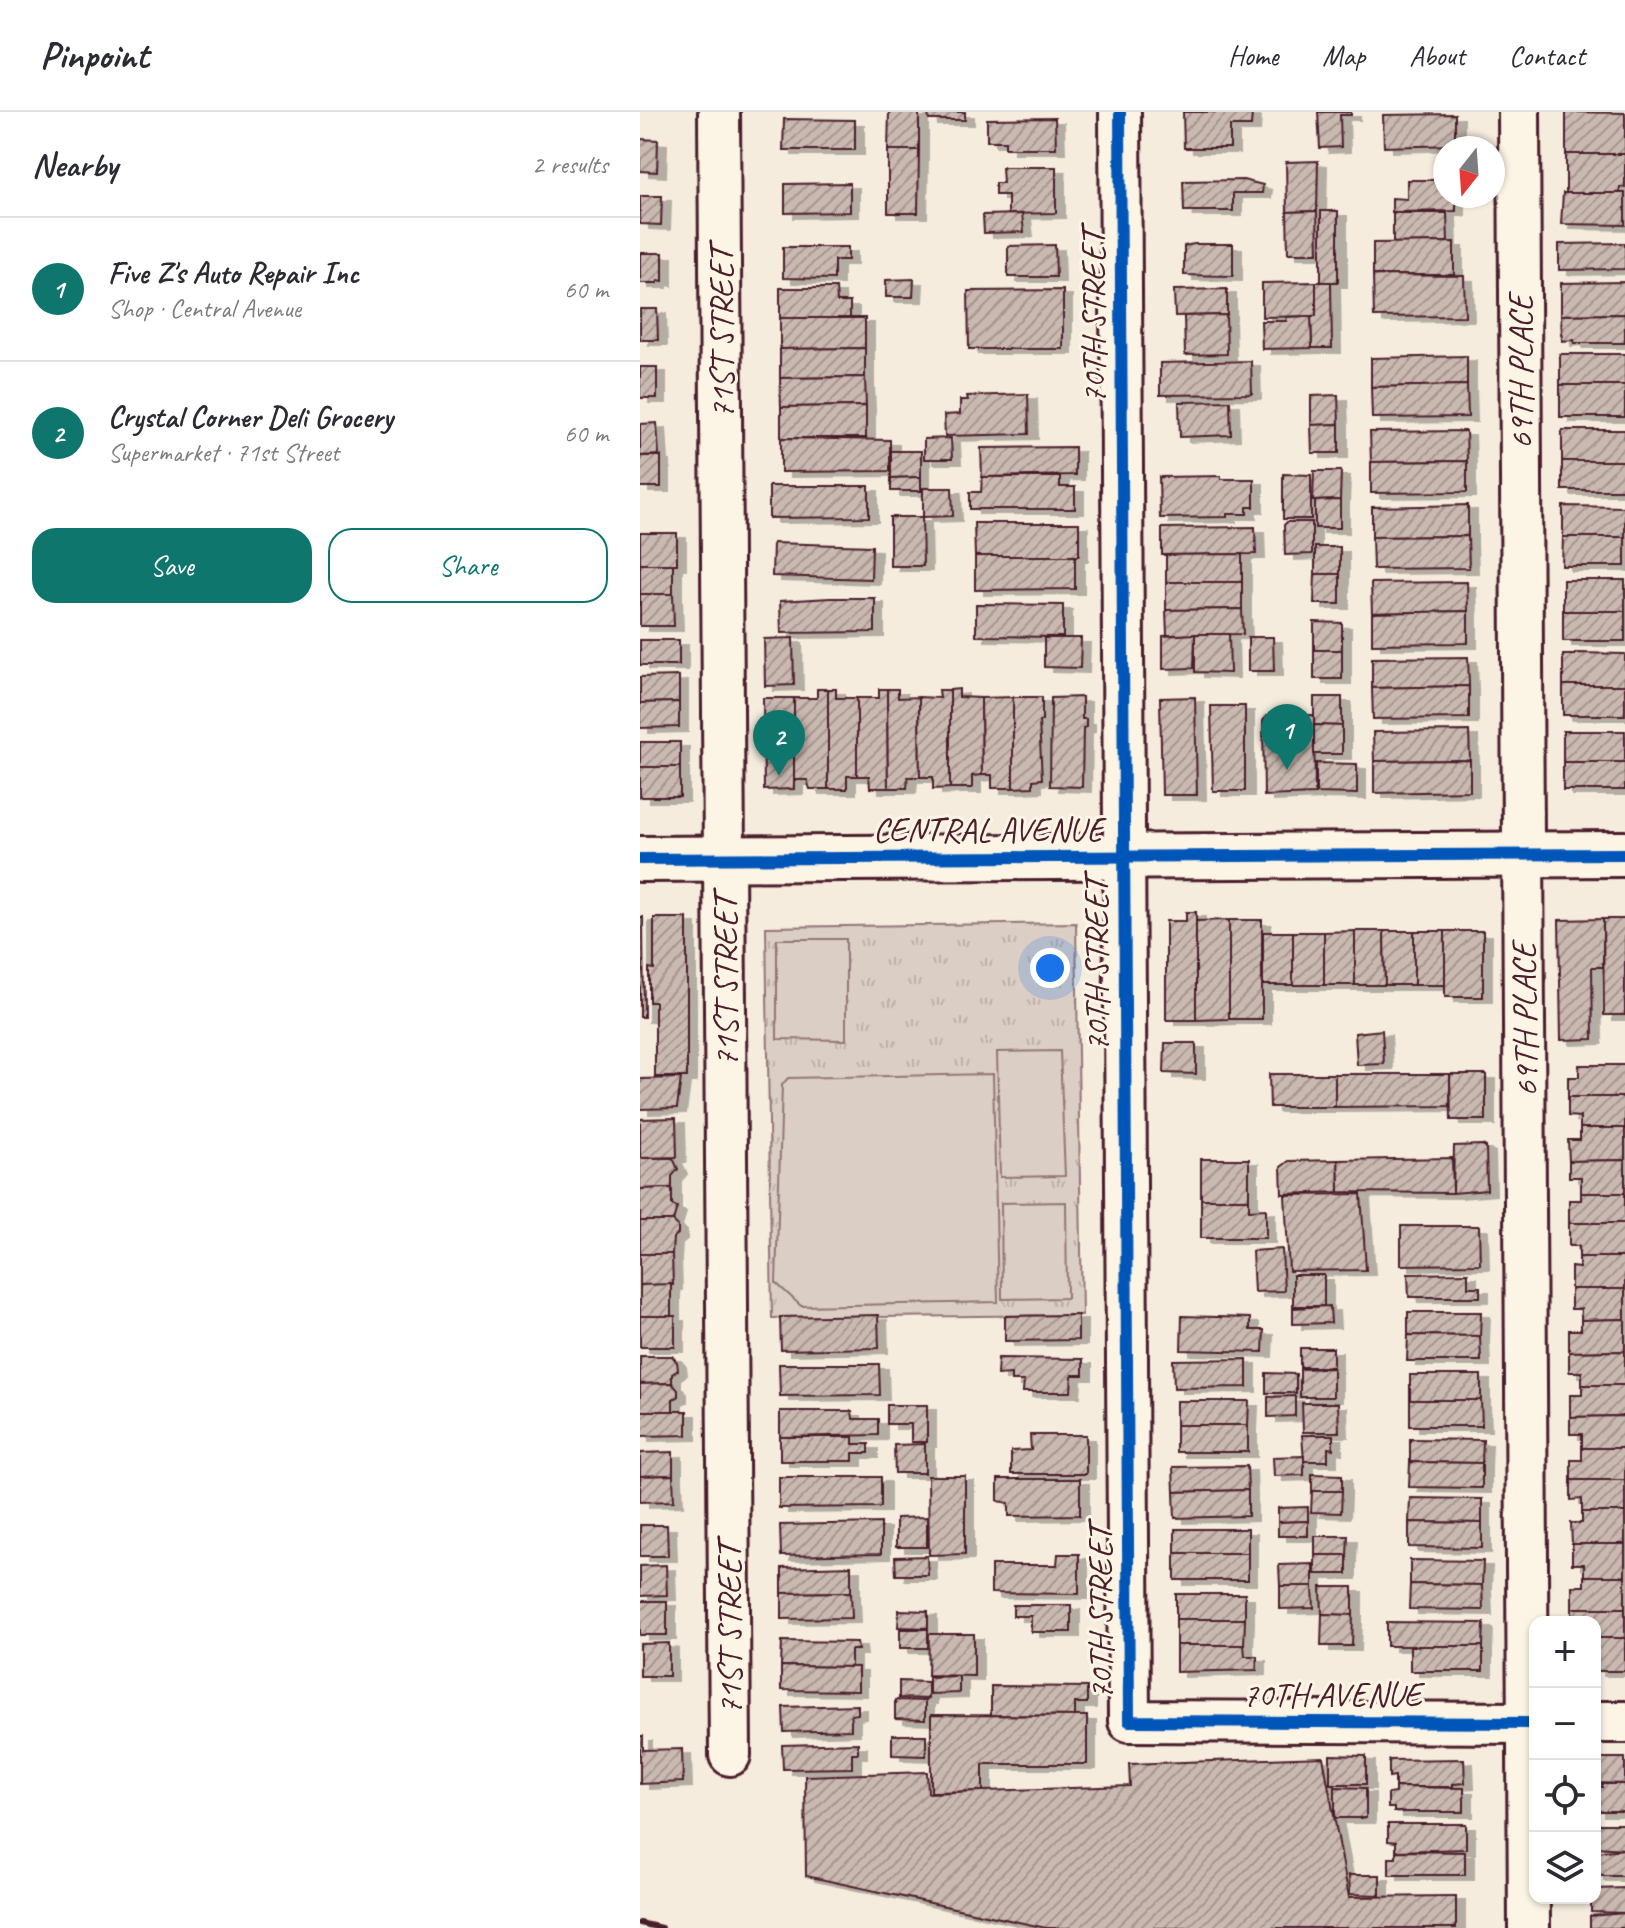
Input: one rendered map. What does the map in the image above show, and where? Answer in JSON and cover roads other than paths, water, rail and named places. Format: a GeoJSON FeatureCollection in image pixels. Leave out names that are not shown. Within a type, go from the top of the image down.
{"type":"FeatureCollection","features":[{"type":"Feature","properties":{"kind":"main road","name":"CENTRAL AVENUE"},"geometry":{"type":"LineString","coordinates":[[640,859],[1625,854]]}},
{"type":"Feature","properties":{"kind":"street","name":"71ST STREET"},"geometry":{"type":"LineString","coordinates":[[719,112],[730,1755]]}},
{"type":"Feature","properties":{"kind":"street","name":"70TH STREET"},"geometry":{"type":"LineString","coordinates":[[1120,112],[1129,1721]]}},
{"type":"Feature","properties":{"kind":"street","name":"69TH PLACE"},"geometry":{"type":"LineString","coordinates":[[1519,112],[1532,1688]]}},
{"type":"Feature","properties":{"kind":"street","name":"70TH AVENUE"},"geometry":{"type":"LineString","coordinates":[[1129,1721],[1529,1723]]}},
{"type":"Feature","properties":{"kind":"street"},"geometry":{"type":"LineString","coordinates":[[1601,1722],[1625,1722]]}},
{"type":"Feature","properties":{"kind":"street","name":"69TH PLACE"},"geometry":{"type":"LineString","coordinates":[[1529,1928],[1531,1760]]}},
{"type":"Feature","properties":{"kind":"railway"},"geometry":{"type":"LineString","coordinates":[[640,1923],[661,1928]]}},
{"type":"Feature","properties":{"kind":"place","name":"Five Z's Auto Repair Inc"},"geometry":{"type":"Point","coordinates":[1287,770]}},
{"type":"Feature","properties":{"kind":"place","name":"Crystal Corner Deli Grocery"},"geometry":{"type":"Point","coordinates":[779,776]}}]}
